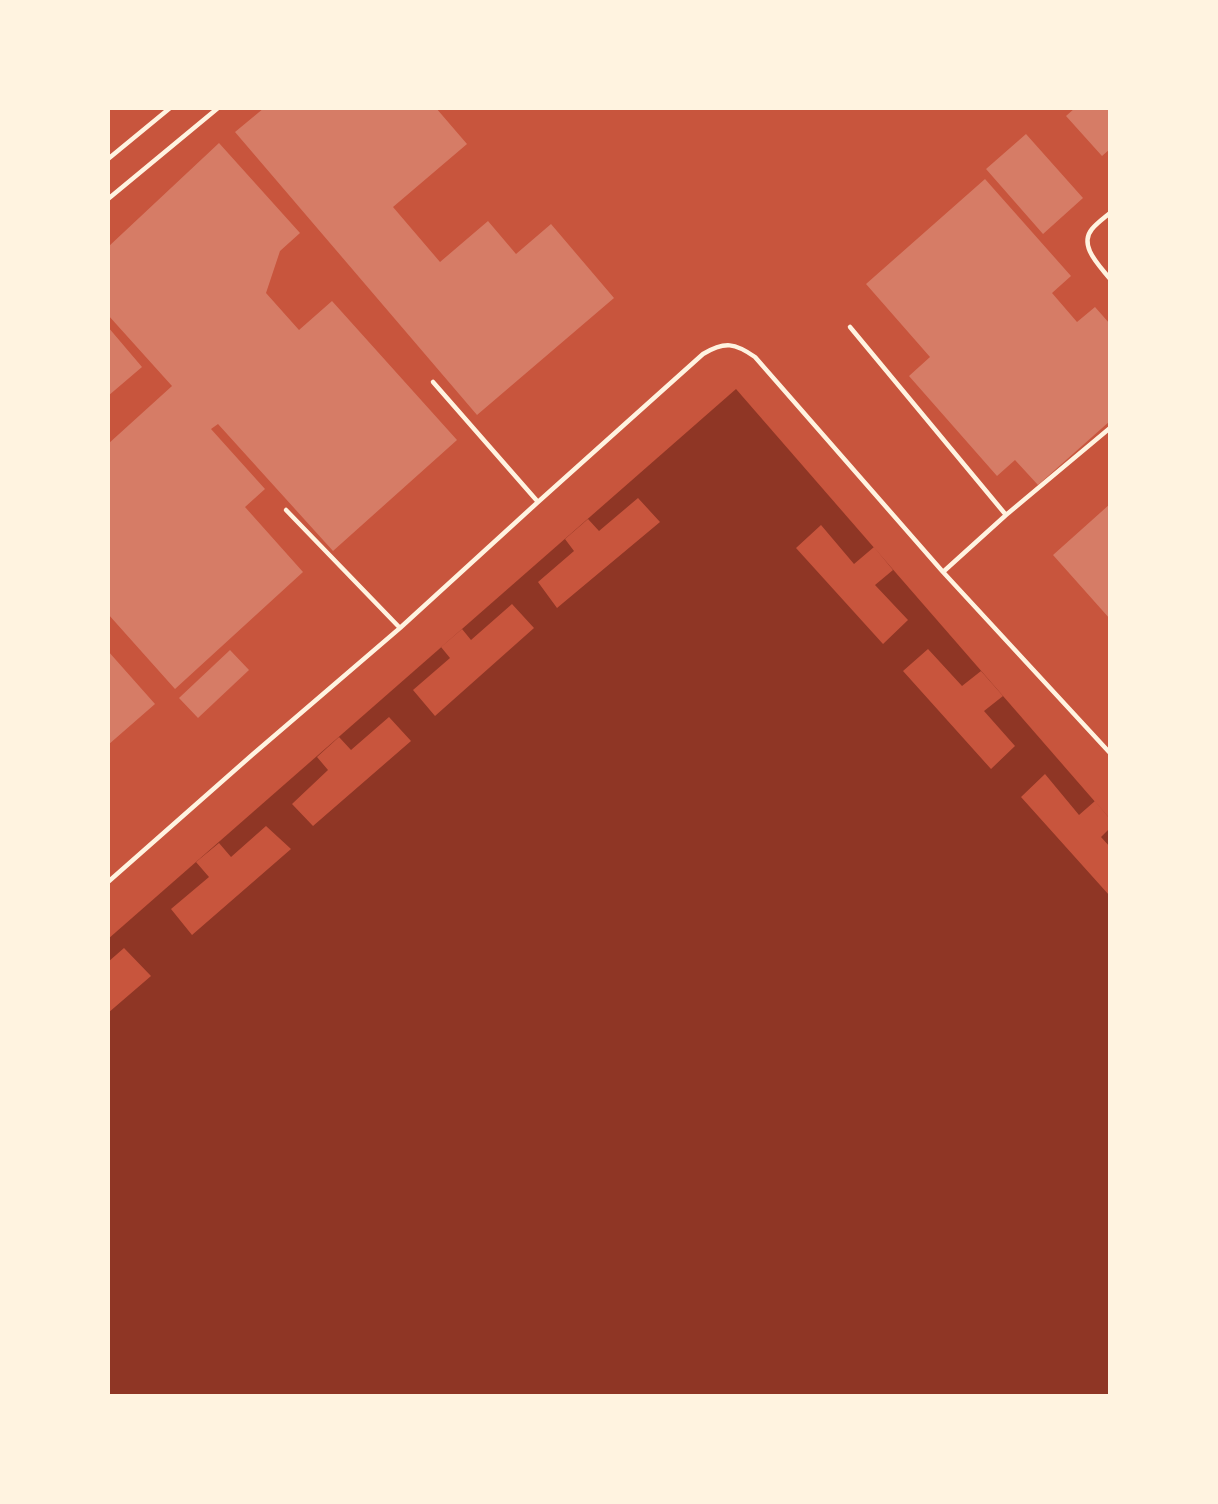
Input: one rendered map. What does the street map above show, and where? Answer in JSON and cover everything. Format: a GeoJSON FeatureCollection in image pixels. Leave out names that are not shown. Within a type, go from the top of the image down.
{"type":"FeatureCollection","features":[{"type":"Feature","properties":{"kind":"lane"},"geometry":{"type":"LineString","coordinates":[[108,159],[171,108]]}},
{"type":"Feature","properties":{"kind":"lane"},"geometry":{"type":"LineString","coordinates":[[108,199],[218,108]]}},
{"type":"Feature","properties":{"kind":"lane"},"geometry":{"type":"LineString","coordinates":[[1110,213],[1091,231],[1087,246],[1110,279]]}},
{"type":"Feature","properties":{"kind":"lane"},"geometry":{"type":"LineString","coordinates":[[850,327],[1006,515]]}},
{"type":"Feature","properties":{"kind":"lane"},"geometry":{"type":"LineString","coordinates":[[108,882],[400,628],[703,354],[716,347],[729,345],[744,349],[755,357],[943,572],[1110,753]]}},
{"type":"Feature","properties":{"kind":"lane"},"geometry":{"type":"LineString","coordinates":[[433,382],[537,502]]}},
{"type":"Feature","properties":{"kind":"lane"},"geometry":{"type":"LineString","coordinates":[[943,572],[1006,515],[1110,428]]}},
{"type":"Feature","properties":{"kind":"lane"},"geometry":{"type":"LineString","coordinates":[[286,510],[400,628]]}},
{"type":"Feature","properties":{"kind":"shaded area"},"geometry":{"type":"Polygon","coordinates":[[[736,389],[1110,819],[1110,1396],[108,1396],[108,939],[736,389]]]}},
{"type":"Feature","properties":{"kind":"pier"},"geometry":{"type":"Polygon","coordinates":[[[638,498],[660,522],[557,608],[538,582],[574,551],[565,539],[588,519],[599,531],[638,498]]]}},
{"type":"Feature","properties":{"kind":"pier"},"geometry":{"type":"Polygon","coordinates":[[[821,525],[854,564],[874,547],[893,570],[875,585],[908,620],[883,644],[796,548],[821,525]]]}},
{"type":"Feature","properties":{"kind":"pier"},"geometry":{"type":"Polygon","coordinates":[[[512,604],[534,628],[435,716],[413,690],[450,658],[441,647],[462,629],[471,640],[512,604]]]}},
{"type":"Feature","properties":{"kind":"pier"},"geometry":{"type":"Polygon","coordinates":[[[928,649],[962,686],[981,671],[1003,696],[984,711],[1015,746],[991,769],[903,671],[928,649]]]}},
{"type":"Feature","properties":{"kind":"pier"},"geometry":{"type":"Polygon","coordinates":[[[389,717],[411,741],[313,826],[292,804],[328,770],[317,757],[339,737],[351,750],[389,717]]]}},
{"type":"Feature","properties":{"kind":"pier"},"geometry":{"type":"Polygon","coordinates":[[[1045,774],[1079,815],[1095,801],[1110,819],[1110,828],[1101,837],[1110,847],[1109,895],[1021,797],[1045,774]]]}},
{"type":"Feature","properties":{"kind":"pier"},"geometry":{"type":"Polygon","coordinates":[[[266,826],[291,849],[192,935],[171,909],[209,877],[196,862],[219,843],[231,857],[266,826]]]}},
{"type":"Feature","properties":{"kind":"pier"},"geometry":{"type":"Polygon","coordinates":[[[124,948],[151,976],[108,1013],[108,962],[124,948]]]}},
{"type":"Feature","properties":{"kind":"building"},"geometry":{"type":"Polygon","coordinates":[[[264,108],[436,108],[467,144],[393,207],[440,262],[488,221],[516,254],[551,224],[614,298],[477,415],[235,132],[264,108]]]}},
{"type":"Feature","properties":{"kind":"building"},"geometry":{"type":"Polygon","coordinates":[[[1075,108],[1110,108],[1110,149],[1102,156],[1066,116],[1075,108]]]}},
{"type":"Feature","properties":{"kind":"building"},"geometry":{"type":"Polygon","coordinates":[[[1026,134],[1083,198],[1043,234],[986,169],[1026,134]]]}},
{"type":"Feature","properties":{"kind":"building"},"geometry":{"type":"Polygon","coordinates":[[[219,143],[300,233],[280,251],[266,293],[299,330],[332,301],[457,440],[333,551],[218,424],[211,429],[265,489],[245,507],[303,572],[175,689],[108,614],[108,444],[172,386],[108,315],[108,247],[219,143]]]}},
{"type":"Feature","properties":{"kind":"building"},"geometry":{"type":"Polygon","coordinates":[[[985,179],[1071,276],[1052,293],[1077,322],[1095,307],[1110,324],[1110,421],[1038,485],[1015,460],[997,476],[909,376],[930,357],[866,284],[985,179]]]}},
{"type":"Feature","properties":{"kind":"building"},"geometry":{"type":"Polygon","coordinates":[[[108,327],[142,367],[108,396],[108,327]]]}},
{"type":"Feature","properties":{"kind":"building"},"geometry":{"type":"Polygon","coordinates":[[[1110,504],[1110,619],[1053,555],[1110,504]]]}},
{"type":"Feature","properties":{"kind":"building"},"geometry":{"type":"Polygon","coordinates":[[[230,650],[249,670],[198,718],[179,698],[230,650]]]}},
{"type":"Feature","properties":{"kind":"building"},"geometry":{"type":"Polygon","coordinates":[[[108,651],[155,704],[108,745],[108,651]]]}}]}
